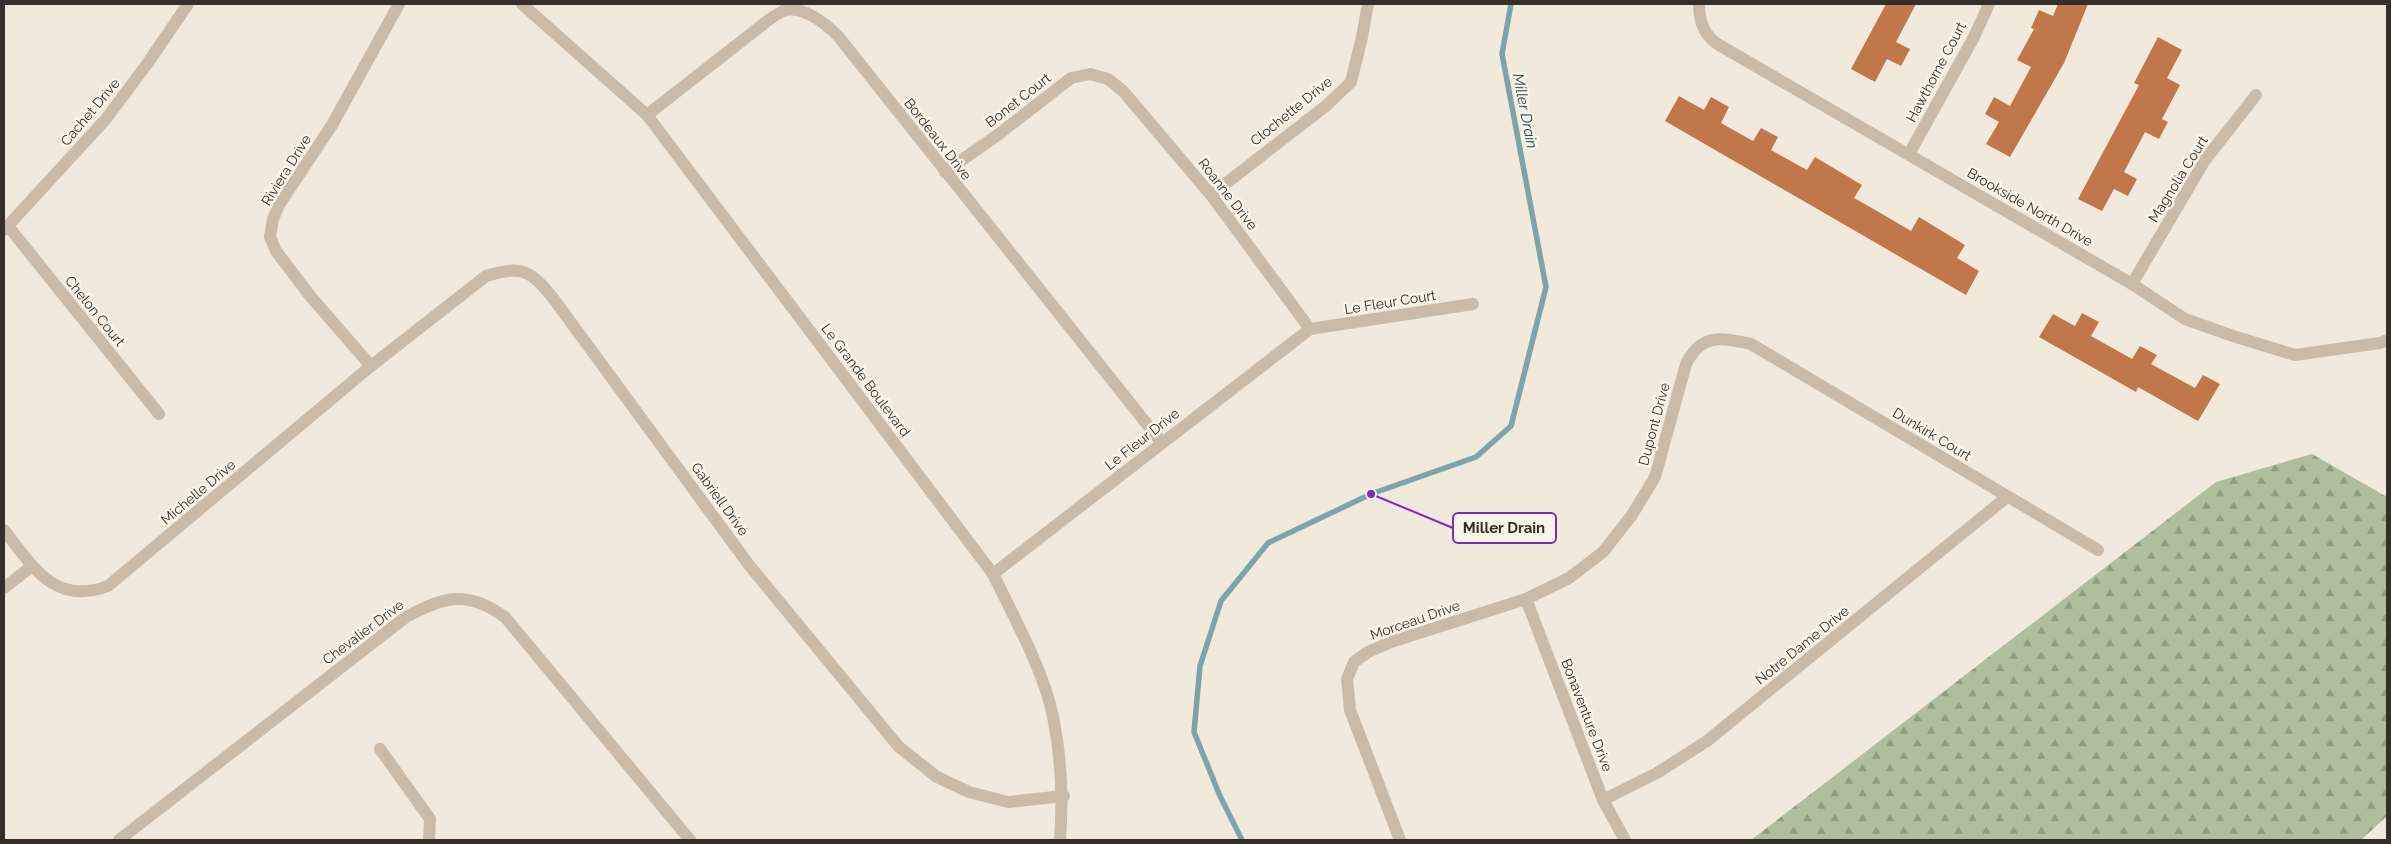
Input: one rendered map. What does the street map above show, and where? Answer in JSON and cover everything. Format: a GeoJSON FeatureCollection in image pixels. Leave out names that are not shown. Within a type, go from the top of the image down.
{"type":"FeatureCollection","features":[{"type":"Feature","properties":{"kind":"street","name":"Cachet Drive"},"geometry":{"type":"LineString","coordinates":[[6,228],[106,119],[188,4]]}},
{"type":"Feature","properties":{"kind":"street","name":"Riviera Drive"},"geometry":{"type":"LineString","coordinates":[[371,366],[311,297],[276,251],[270,237],[273,219],[279,205],[332,125],[399,4]]}},
{"type":"Feature","properties":{"kind":"street","name":"Le Grande Boulevard"},"geometry":{"type":"LineString","coordinates":[[522,4],[647,114],[993,574],[1026,642],[1054,721],[1064,796],[1060,840]]}},
{"type":"Feature","properties":{"kind":"street","name":"Clochette Drive"},"geometry":{"type":"LineString","coordinates":[[1211,195],[1327,105],[1351,82],[1368,4]]}},
{"type":"Feature","properties":{"kind":"street","name":"Brookside North Drive"},"geometry":{"type":"LineString","coordinates":[[1699,4],[1699,18],[1709,39],[2132,284],[2185,318],[2233,336],[2295,355],[2380,343],[2387,340]]}},
{"type":"Feature","properties":{"kind":"street","name":"Hawthorne Court"},"geometry":{"type":"LineString","coordinates":[[1909,154],[1974,36],[1988,4]]}},
{"type":"Feature","properties":{"kind":"street","name":"Bordeaux Drive"},"geometry":{"type":"LineString","coordinates":[[647,114],[766,22],[785,10],[808,14],[822,21],[838,36],[1162,443]]}},
{"type":"Feature","properties":{"kind":"street","name":"Bonet Court"},"geometry":{"type":"LineString","coordinates":[[946,172],[1071,78],[1090,74],[1108,80],[1114,85]]}},
{"type":"Feature","properties":{"kind":"street","name":"Roanne Drive"},"geometry":{"type":"LineString","coordinates":[[1114,85],[1123,91],[1211,195],[1310,329]]}},
{"type":"Feature","properties":{"kind":"street","name":"Magnolia Court"},"geometry":{"type":"LineString","coordinates":[[2132,284],[2205,160],[2256,95]]}},
{"type":"Feature","properties":{"kind":"street","name":"Chelon Court"},"geometry":{"type":"LineString","coordinates":[[6,228],[159,414]]}},
{"type":"Feature","properties":{"kind":"street","name":"Gabriell Drive"},"geometry":{"type":"LineString","coordinates":[[371,366],[486,276],[504,270],[524,270],[537,278],[749,565],[899,747],[937,777],[968,792],[1008,802],[1064,796]]}},
{"type":"Feature","properties":{"kind":"street","name":"Le Fleur Court"},"geometry":{"type":"LineString","coordinates":[[1310,329],[1473,304]]}},
{"type":"Feature","properties":{"kind":"street","name":"Le Fleur Drive"},"geometry":{"type":"LineString","coordinates":[[993,574],[1310,329]]}},
{"type":"Feature","properties":{"kind":"street","name":"Dupont Drive"},"geometry":{"type":"LineString","coordinates":[[1526,599],[1570,578],[1602,552],[1632,515],[1655,477],[1686,364],[1693,351],[1706,341],[1721,338],[1751,344]]}},
{"type":"Feature","properties":{"kind":"street","name":"Dunkirk Court"},"geometry":{"type":"LineString","coordinates":[[1751,344],[2098,550]]}},
{"type":"Feature","properties":{"kind":"street","name":"Michelle Drive"},"geometry":{"type":"LineString","coordinates":[[4,530],[32,566],[48,580],[72,592],[94,591],[108,586],[371,366]]}},
{"type":"Feature","properties":{"kind":"street","name":"Notre Dame Drive"},"geometry":{"type":"LineString","coordinates":[[1604,800],[1657,773],[1707,741],[2007,497]]}},
{"type":"Feature","properties":{"kind":"street"},"geometry":{"type":"LineString","coordinates":[[4,588],[32,566]]}},
{"type":"Feature","properties":{"kind":"street","name":"Chevalier Drive"},"geometry":{"type":"LineString","coordinates":[[119,840],[406,617],[426,606],[459,599],[486,604],[505,617],[690,840]]}},
{"type":"Feature","properties":{"kind":"street","name":"Bonaventure Drive"},"geometry":{"type":"LineString","coordinates":[[1526,599],[1604,800],[1625,840]]}},
{"type":"Feature","properties":{"kind":"street","name":"Morceau Drive"},"geometry":{"type":"LineString","coordinates":[[1400,840],[1350,710],[1347,679],[1354,662],[1368,652],[1391,642],[1526,599]]}},
{"type":"Feature","properties":{"kind":"street"},"geometry":{"type":"LineString","coordinates":[[380,749],[430,819],[429,840]]}},
{"type":"Feature","properties":{"kind":"green space"},"geometry":{"type":"Polygon","coordinates":[[[2312,454],[2387,497],[2387,816],[2361,840],[1751,840],[2216,482],[2312,454]]]}},
{"type":"Feature","properties":{"kind":"building"},"geometry":{"type":"Polygon","coordinates":[[[1886,4],[1916,4],[1896,42],[1910,49],[1901,66],[1887,59],[1875,82],[1851,69],[1886,4]]]}},
{"type":"Feature","properties":{"kind":"building"},"geometry":{"type":"Polygon","coordinates":[[[2058,4],[2088,4],[2064,63],[2010,157],[1986,144],[1999,122],[1985,114],[1994,97],[2010,106],[2031,67],[2017,60],[2034,29],[2031,28],[2039,10],[2053,16],[2058,4]]]}},
{"type":"Feature","properties":{"kind":"building"},"geometry":{"type":"Polygon","coordinates":[[[2158,37],[2182,50],[2167,78],[2180,85],[2162,119],[2168,122],[2159,139],[2145,132],[2124,172],[2137,179],[2128,196],[2114,189],[2102,211],[2078,199],[2139,85],[2134,83],[2158,37]]]}},
{"type":"Feature","properties":{"kind":"building"},"geometry":{"type":"Polygon","coordinates":[[[1679,96],[1704,110],[1711,97],[1729,107],[1721,123],[1753,141],[1761,128],[1778,137],[1771,150],[1807,170],[1815,157],[1862,185],[1854,198],[1911,231],[1919,217],[1965,245],[1957,258],[1979,271],[1966,295],[1665,121],[1679,96]]]}},
{"type":"Feature","properties":{"kind":"building"},"geometry":{"type":"Polygon","coordinates":[[[2082,313],[2099,322],[2091,336],[2132,359],[2140,346],[2157,355],[2151,364],[2195,388],[2203,375],[2220,384],[2198,421],[2138,387],[2136,392],[2039,337],[2053,314],[2075,326],[2082,313]]]}},
{"type":"Feature","properties":{"kind":"waterway","name":"Miller Drain"},"geometry":{"type":"LineString","coordinates":[[1242,840],[1220,796],[1194,732],[1200,666],[1221,601],[1268,543],[1371,494],[1476,457],[1511,426],[1546,287],[1502,54],[1511,4]]}},
{"type":"Feature","properties":{"kind":"place","name":"Miller Drain"},"geometry":{"type":"Point","coordinates":[1371,494]}}]}
